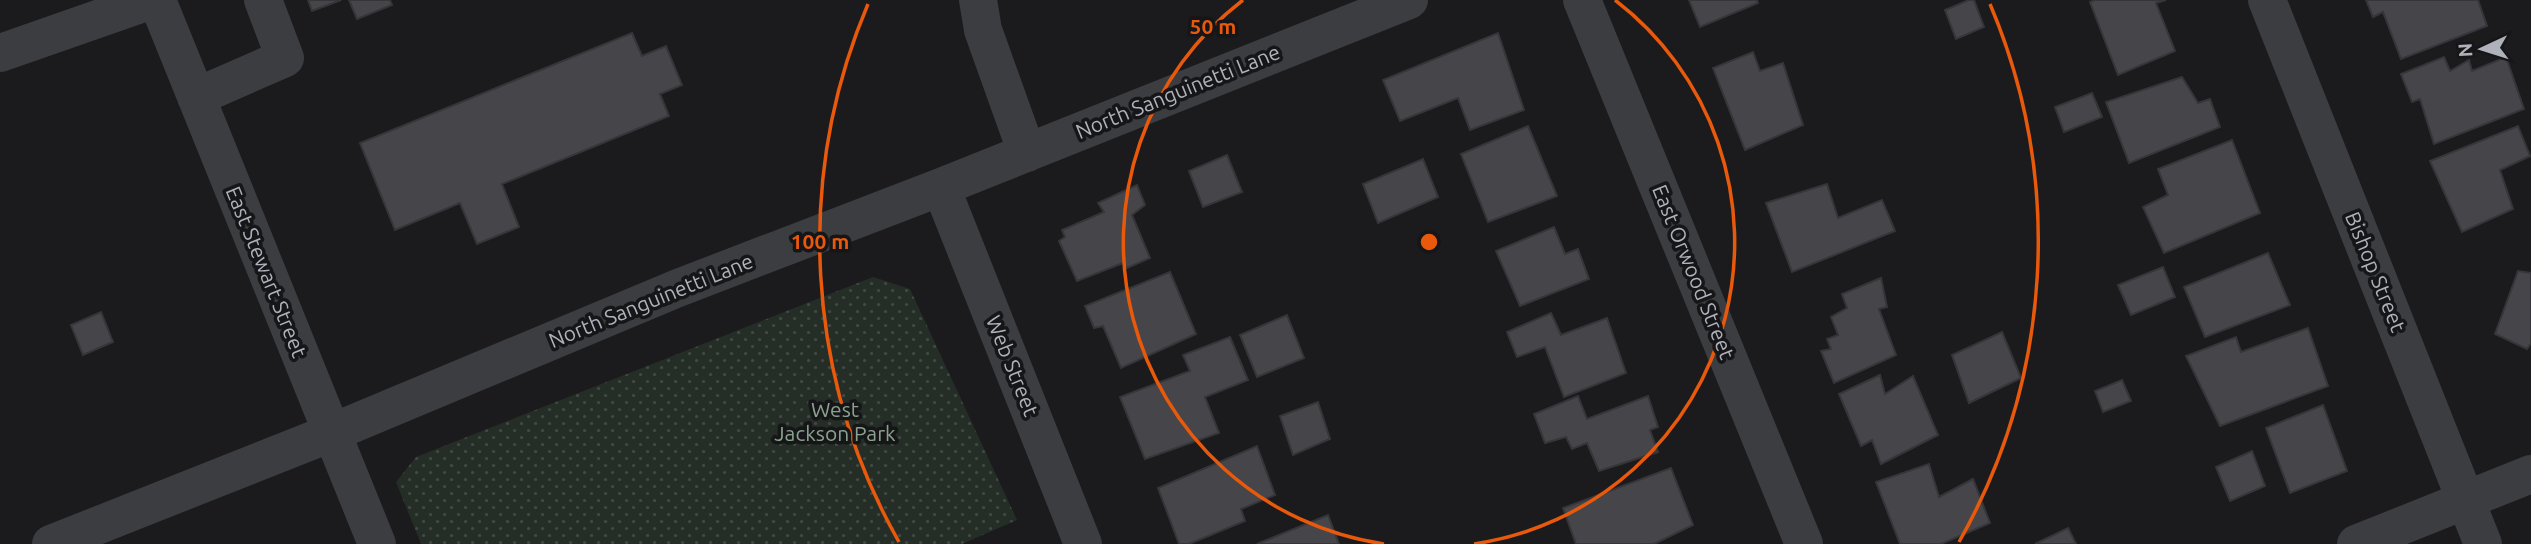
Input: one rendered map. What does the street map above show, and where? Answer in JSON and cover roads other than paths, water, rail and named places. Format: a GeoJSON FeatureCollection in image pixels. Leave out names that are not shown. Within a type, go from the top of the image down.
{"type":"FeatureCollection","features":[{"type":"Feature","properties":{"kind":"street"},"geometry":{"type":"LineString","coordinates":[[0,53],[152,0]]}},
{"type":"Feature","properties":{"kind":"street","name":"East Stewart Street"},"geometry":{"type":"LineString","coordinates":[[157,0],[377,544]]}},
{"type":"Feature","properties":{"kind":"street"},"geometry":{"type":"LineString","coordinates":[[196,97],[285,58],[263,0]]}},
{"type":"Feature","properties":{"kind":"street"},"geometry":{"type":"LineString","coordinates":[[978,0],[982,30],[1027,153]]}},
{"type":"Feature","properties":{"kind":"street","name":"North Sanguinetti Lane"},"geometry":{"type":"LineString","coordinates":[[51,544],[331,433],[678,288],[1027,153],[1365,8],[1409,0]]}},
{"type":"Feature","properties":{"kind":"street","name":"East Orwood Street"},"geometry":{"type":"LineString","coordinates":[[1582,0],[1804,544]]}},
{"type":"Feature","properties":{"kind":"street","name":"Bishop Street"},"geometry":{"type":"LineString","coordinates":[[2267,0],[2483,544]]}},
{"type":"Feature","properties":{"kind":"street","name":"Web Street"},"geometry":{"type":"LineString","coordinates":[[941,187],[1083,544]]}},
{"type":"Feature","properties":{"kind":"street"},"geometry":{"type":"LineString","coordinates":[[2356,544],[2531,474]]}},
{"type":"Feature","properties":{"kind":"park label","name":"West Jackson Park"},"geometry":{"type":"Point","coordinates":[835,422]}}]}
